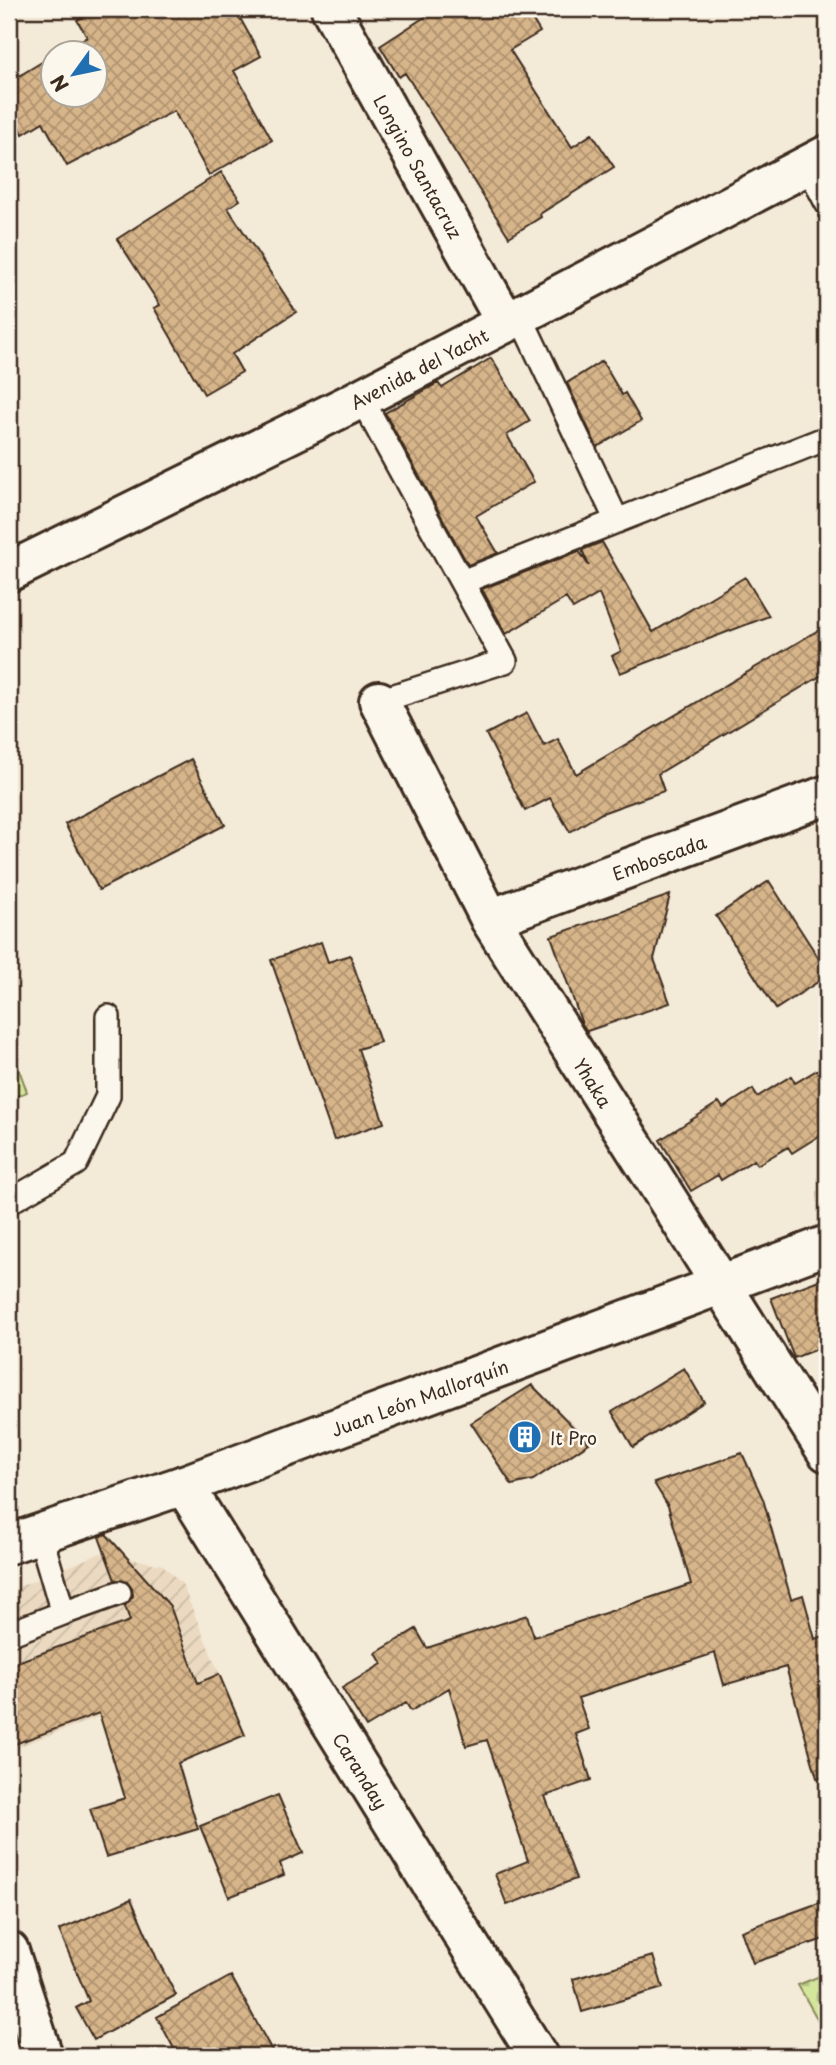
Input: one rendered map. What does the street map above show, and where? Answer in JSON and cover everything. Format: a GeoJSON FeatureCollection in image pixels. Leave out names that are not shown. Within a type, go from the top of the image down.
{"type":"FeatureCollection","features":[{"type":"Feature","properties":{"kind":"street","name":"Longino Santacruz"},"geometry":{"type":"LineString","coordinates":[[331,9],[513,320]]}},
{"type":"Feature","properties":{"kind":"street","name":"Avenida del Yacht"},"geometry":{"type":"LineString","coordinates":[[9,572],[361,398],[817,160]]}},
{"type":"Feature","properties":{"kind":"street","name":"Yhaka"},"geometry":{"type":"LineString","coordinates":[[379,701],[490,919],[827,1452]]}},
{"type":"Feature","properties":{"kind":"street","name":"Emboscada"},"geometry":{"type":"LineString","coordinates":[[490,919],[827,795]]}},
{"type":"Feature","properties":{"kind":"street","name":"Juan León Mallorquín"},"geometry":{"type":"LineString","coordinates":[[24,1539],[184,1485],[827,1245]]}},
{"type":"Feature","properties":{"kind":"street","name":"Caranday"},"geometry":{"type":"LineString","coordinates":[[184,1485],[538,2056]]}},
{"type":"Feature","properties":{"kind":"street"},"geometry":{"type":"LineString","coordinates":[[9,1951],[43,2056]]}},
{"type":"Feature","properties":{"kind":"lane"},"geometry":{"type":"LineString","coordinates":[[817,160],[827,203]]}},
{"type":"Feature","properties":{"kind":"lane"},"geometry":{"type":"LineString","coordinates":[[513,320],[617,521]]}},
{"type":"Feature","properties":{"kind":"lane"},"geometry":{"type":"LineString","coordinates":[[361,398],[505,661],[379,701]]}},
{"type":"Feature","properties":{"kind":"lane"},"geometry":{"type":"LineString","coordinates":[[462,582],[827,438]]}},
{"type":"Feature","properties":{"kind":"lane"},"geometry":{"type":"LineString","coordinates":[[9,1202],[76,1163],[108,1096],[108,1017]]}},
{"type":"Feature","properties":{"kind":"lane"},"geometry":{"type":"LineString","coordinates":[[24,1539],[63,1614]]}},
{"type":"Feature","properties":{"kind":"lane"},"geometry":{"type":"LineString","coordinates":[[9,1634],[119,1592]]}},
{"type":"Feature","properties":{"kind":"shaded area"},"geometry":{"type":"Polygon","coordinates":[[[101,1553],[163,1565],[182,1584],[219,1673],[9,1750],[9,1591],[101,1553]]]}},
{"type":"Feature","properties":{"kind":"green space"},"geometry":{"type":"Polygon","coordinates":[[[9,1041],[27,1092],[9,1099],[9,1041]]]}},
{"type":"Feature","properties":{"kind":"green space"},"geometry":{"type":"Polygon","coordinates":[[[827,1973],[827,2036],[798,1985],[827,1973]]]}},
{"type":"Feature","properties":{"kind":"building"},"geometry":{"type":"Polygon","coordinates":[[[98,9],[235,9],[261,56],[234,71],[272,140],[209,175],[174,111],[67,166],[43,122],[23,134],[9,109],[9,82],[38,64],[38,108],[108,108],[108,38],[85,38],[87,37],[77,20],[98,9]]]}},
{"type":"Feature","properties":{"kind":"building"},"geometry":{"type":"Polygon","coordinates":[[[437,9],[526,9],[540,32],[510,50],[572,147],[592,134],[614,167],[509,237],[405,73],[399,77],[380,46],[437,9]]]}},
{"type":"Feature","properties":{"kind":"building"},"geometry":{"type":"Polygon","coordinates":[[[221,172],[240,200],[228,208],[296,312],[232,354],[242,372],[204,394],[154,308],[160,305],[117,239],[221,172]]]}},
{"type":"Feature","properties":{"kind":"building"},"geometry":{"type":"Polygon","coordinates":[[[491,358],[530,421],[507,435],[534,482],[476,516],[498,553],[468,565],[385,413],[438,383],[442,388],[491,358]]]}},
{"type":"Feature","properties":{"kind":"building"},"geometry":{"type":"Polygon","coordinates":[[[602,361],[641,421],[597,447],[567,383],[602,361]]]}},
{"type":"Feature","properties":{"kind":"building"},"geometry":{"type":"Polygon","coordinates":[[[602,542],[653,632],[745,577],[769,616],[620,673],[612,656],[621,651],[599,594],[573,609],[566,598],[506,634],[482,589],[579,551],[589,566],[582,550],[602,542]]]}},
{"type":"Feature","properties":{"kind":"building"},"geometry":{"type":"Polygon","coordinates":[[[827,625],[827,672],[658,774],[664,791],[602,813],[570,832],[550,798],[525,811],[486,734],[527,713],[544,746],[558,739],[576,774],[827,625]]]}},
{"type":"Feature","properties":{"kind":"building"},"geometry":{"type":"Polygon","coordinates":[[[191,759],[225,825],[99,890],[65,824],[191,759]]]}},
{"type":"Feature","properties":{"kind":"building"},"geometry":{"type":"Polygon","coordinates":[[[769,881],[827,971],[827,976],[776,1009],[716,916],[769,881]]]}},
{"type":"Feature","properties":{"kind":"building"},"geometry":{"type":"Polygon","coordinates":[[[670,895],[654,959],[670,1003],[587,1031],[582,1024],[551,936],[670,895]]]}},
{"type":"Feature","properties":{"kind":"building"},"geometry":{"type":"Polygon","coordinates":[[[321,942],[328,962],[350,955],[380,1042],[358,1049],[384,1123],[334,1140],[271,960],[321,942]]]}},
{"type":"Feature","properties":{"kind":"building"},"geometry":{"type":"Polygon","coordinates":[[[827,1064],[827,1131],[792,1153],[788,1147],[757,1165],[754,1160],[721,1180],[718,1175],[691,1191],[660,1140],[719,1102],[723,1108],[753,1089],[757,1097],[791,1076],[795,1083],[827,1064]]]}},
{"type":"Feature","properties":{"kind":"building"},"geometry":{"type":"Polygon","coordinates":[[[827,1277],[827,1345],[794,1358],[771,1298],[827,1277]]]}},
{"type":"Feature","properties":{"kind":"building"},"geometry":{"type":"Polygon","coordinates":[[[684,1368],[704,1402],[633,1447],[612,1412],[684,1368]]]}},
{"type":"Feature","properties":{"kind":"building","name":"It Pro"},"geometry":{"type":"Polygon","coordinates":[[[532,1385],[589,1443],[533,1480],[512,1485],[471,1423],[532,1385]]]}},
{"type":"Feature","properties":{"kind":"building"},"geometry":{"type":"Polygon","coordinates":[[[742,1453],[763,1499],[791,1599],[803,1595],[815,1639],[827,1635],[827,1777],[817,1778],[786,1667],[724,1685],[715,1653],[578,1698],[589,1729],[576,1734],[591,1780],[545,1796],[576,1879],[507,1905],[495,1874],[528,1861],[487,1740],[466,1746],[449,1688],[411,1711],[406,1703],[366,1727],[342,1688],[382,1664],[376,1653],[416,1629],[427,1648],[527,1615],[534,1637],[691,1584],[668,1506],[654,1483],[742,1453]]]}},
{"type":"Feature","properties":{"kind":"building"},"geometry":{"type":"Polygon","coordinates":[[[106,1534],[170,1606],[198,1683],[219,1674],[245,1735],[178,1763],[198,1829],[106,1857],[90,1809],[125,1798],[99,1713],[9,1746],[9,1665],[130,1621],[125,1606],[133,1596],[132,1589],[127,1582],[115,1580],[99,1537],[106,1534]]]}},
{"type":"Feature","properties":{"kind":"building"},"geometry":{"type":"Polygon","coordinates":[[[278,1795],[303,1853],[280,1863],[284,1875],[229,1897],[200,1826],[278,1795]]]}},
{"type":"Feature","properties":{"kind":"building"},"geometry":{"type":"Polygon","coordinates":[[[131,1899],[176,1995],[94,2040],[76,2008],[89,2001],[59,1930],[131,1899]]]}},
{"type":"Feature","properties":{"kind":"building"},"geometry":{"type":"Polygon","coordinates":[[[827,1900],[827,1938],[753,1963],[741,1931],[827,1900]]]}},
{"type":"Feature","properties":{"kind":"building"},"geometry":{"type":"Polygon","coordinates":[[[653,1956],[663,1988],[582,2012],[573,1979],[653,1956]]]}},
{"type":"Feature","properties":{"kind":"building"},"geometry":{"type":"Polygon","coordinates":[[[231,1976],[275,2056],[178,2056],[157,2017],[231,1976]]]}},
{"type":"Feature","properties":{"kind":"place","name":"It Pro"},"geometry":{"type":"Point","coordinates":[525,1437]}}]}
